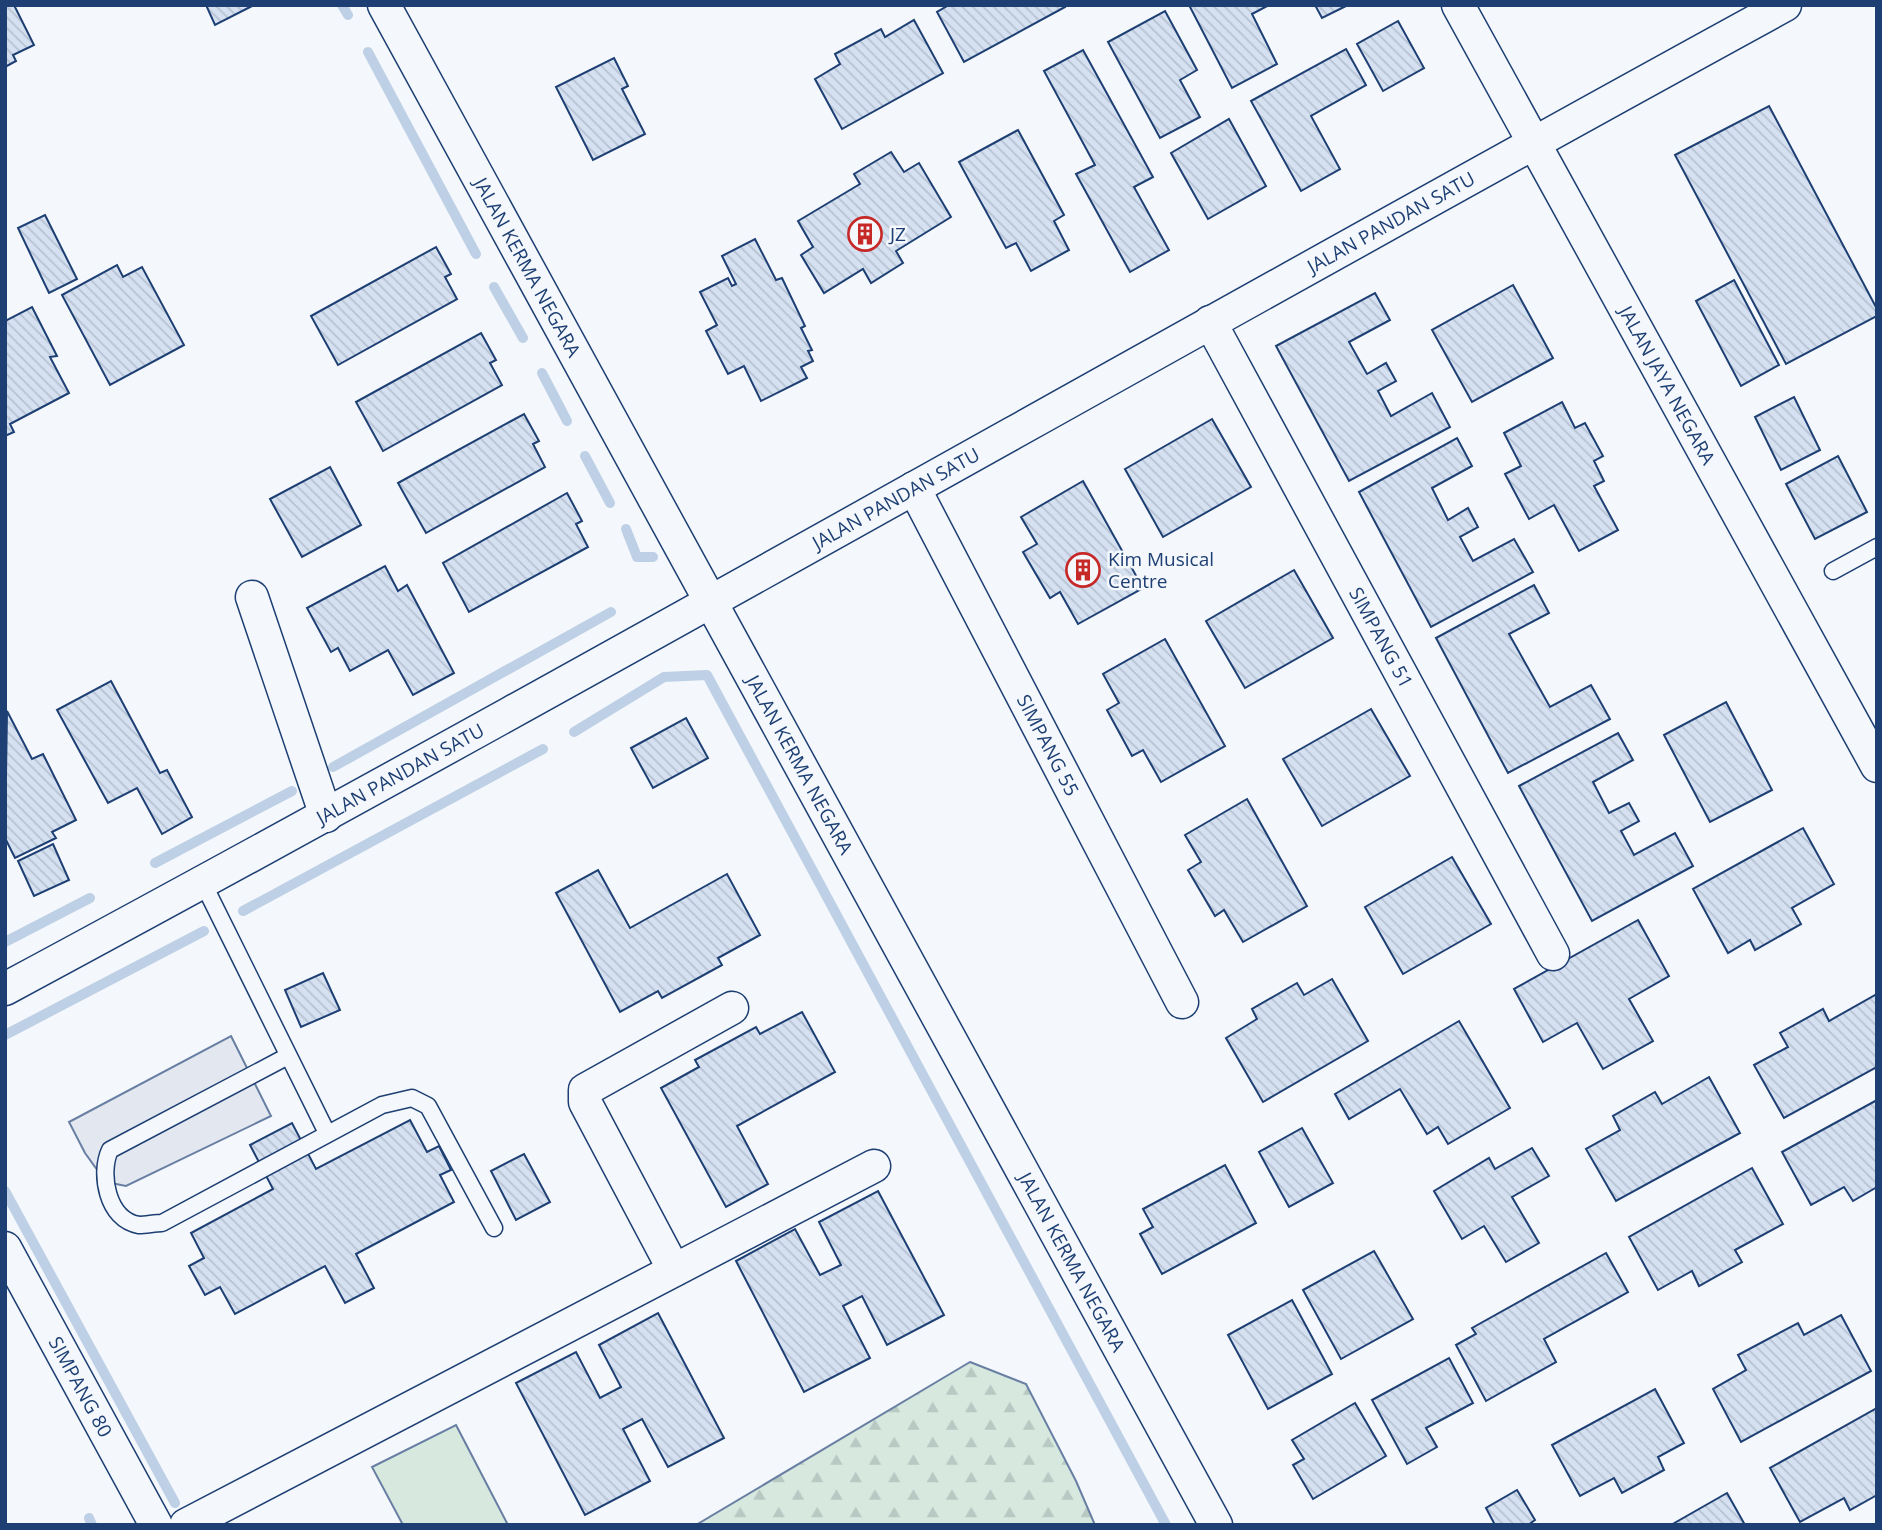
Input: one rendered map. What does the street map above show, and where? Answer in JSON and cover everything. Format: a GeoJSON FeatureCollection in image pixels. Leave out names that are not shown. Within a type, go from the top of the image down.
{"type":"FeatureCollection","features":[{"type":"Feature","properties":{"kind":"street","name":"JALAN KERMA NEGARA"},"geometry":{"type":"LineString","coordinates":[[384,5],[1216,1525]]}},
{"type":"Feature","properties":{"kind":"street","name":"JALAN JAYA NEGARA"},"geometry":{"type":"LineString","coordinates":[[1458,5],[1877,766]]}},
{"type":"Feature","properties":{"kind":"street","name":"JALAN PANDAN SATU"},"geometry":{"type":"LineString","coordinates":[[5,989],[712,603],[1210,322],[1785,5]]}},
{"type":"Feature","properties":{"kind":"street","name":"SIMPANG 51"},"geometry":{"type":"LineString","coordinates":[[1210,322],[1553,954]]}},
{"type":"Feature","properties":{"kind":"street","name":"SIMPANG 55"},"geometry":{"type":"LineString","coordinates":[[914,488],[1182,1002]]}},
{"type":"Feature","properties":{"kind":"street"},"geometry":{"type":"LineString","coordinates":[[252,597],[326,816]]}},
{"type":"Feature","properties":{"kind":"street"},"geometry":{"type":"LineString","coordinates":[[674,1270],[585,1102],[584,1090],[732,1008]]}},
{"type":"Feature","properties":{"kind":"street"},"geometry":{"type":"LineString","coordinates":[[186,1525],[874,1166]]}},
{"type":"Feature","properties":{"kind":"street","name":"SIMPANG 80"},"geometry":{"type":"LineString","coordinates":[[5,1248],[156,1525]]}},
{"type":"Feature","properties":{"kind":"lane"},"geometry":{"type":"LineString","coordinates":[[1833,571],[1877,547]]}},
{"type":"Feature","properties":{"kind":"lane"},"geometry":{"type":"LineString","coordinates":[[203,883],[327,1133]]}},
{"type":"Feature","properties":{"kind":"lane"},"geometry":{"type":"LineString","coordinates":[[288,1056],[110,1150],[105,1161],[106,1182],[112,1203],[122,1217],[138,1225],[162,1223],[382,1105],[412,1098],[428,1107],[494,1228]]}},
{"type":"Feature","properties":{"kind":"green space"},"geometry":{"type":"Polygon","coordinates":[[[970,1362],[1026,1384],[1076,1481],[1095,1525],[696,1525],[970,1362]]]}},
{"type":"Feature","properties":{"kind":"green space"},"geometry":{"type":"Polygon","coordinates":[[[456,1425],[508,1525],[403,1525],[372,1467],[456,1425]]]}},
{"type":"Feature","properties":{"kind":"shaded area"},"geometry":{"type":"Polygon","coordinates":[[[231,1036],[271,1116],[126,1186],[106,1182],[85,1153],[69,1122],[231,1036]]]}},
{"type":"Feature","properties":{"kind":"building"},"geometry":{"type":"Polygon","coordinates":[[[5,5],[14,5],[34,45],[13,55],[16,61],[5,67],[5,5]]]}},
{"type":"Feature","properties":{"kind":"building"},"geometry":{"type":"Polygon","coordinates":[[[206,5],[254,5],[215,25],[206,5]]]}},
{"type":"Feature","properties":{"kind":"building"},"geometry":{"type":"Polygon","coordinates":[[[949,5],[1065,7],[964,62],[937,12],[949,5]]]}},
{"type":"Feature","properties":{"kind":"building"},"geometry":{"type":"Polygon","coordinates":[[[1189,5],[1269,5],[1252,14],[1277,64],[1232,88],[1189,5]]]}},
{"type":"Feature","properties":{"kind":"building"},"geometry":{"type":"Polygon","coordinates":[[[1315,5],[1348,5],[1322,18],[1315,5]]]}},
{"type":"Feature","properties":{"kind":"building"},"geometry":{"type":"Polygon","coordinates":[[[1165,11],[1197,70],[1180,80],[1200,117],[1160,138],[1108,42],[1165,11]]]}},
{"type":"Feature","properties":{"kind":"building"},"geometry":{"type":"Polygon","coordinates":[[[914,20],[943,73],[842,129],[815,79],[840,64],[835,54],[881,29],[885,37],[914,20]]]}},
{"type":"Feature","properties":{"kind":"building"},"geometry":{"type":"Polygon","coordinates":[[[1398,21],[1424,68],[1383,91],[1357,44],[1398,21]]]}},
{"type":"Feature","properties":{"kind":"building"},"geometry":{"type":"Polygon","coordinates":[[[1346,49],[1366,85],[1311,116],[1340,169],[1301,191],[1251,101],[1346,49]]]}},
{"type":"Feature","properties":{"kind":"building"},"geometry":{"type":"Polygon","coordinates":[[[1083,50],[1153,177],[1134,187],[1169,250],[1130,272],[1076,174],[1095,165],[1044,71],[1083,50]]]}},
{"type":"Feature","properties":{"kind":"building"},"geometry":{"type":"Polygon","coordinates":[[[614,58],[628,86],[622,89],[645,134],[593,160],[556,87],[614,58]]]}},
{"type":"Feature","properties":{"kind":"building"},"geometry":{"type":"Polygon","coordinates":[[[1769,106],[1877,309],[1877,316],[1786,364],[1675,155],[1769,106]]]}},
{"type":"Feature","properties":{"kind":"building"},"geometry":{"type":"Polygon","coordinates":[[[1229,119],[1266,186],[1208,219],[1171,153],[1229,119]]]}},
{"type":"Feature","properties":{"kind":"building"},"geometry":{"type":"Polygon","coordinates":[[[1018,130],[1064,215],[1054,221],[1069,250],[1031,271],[1016,243],[1006,248],[959,162],[1018,130]]]}},
{"type":"Feature","properties":{"kind":"building","name":"JZ"},"geometry":{"type":"Polygon","coordinates":[[[891,152],[904,172],[919,163],[951,217],[896,251],[903,263],[871,283],[863,269],[824,293],[801,255],[813,247],[798,221],[860,184],[854,174],[891,152]]]}},
{"type":"Feature","properties":{"kind":"building"},"geometry":{"type":"Polygon","coordinates":[[[45,215],[77,279],[49,293],[18,228],[45,215]]]}},
{"type":"Feature","properties":{"kind":"building"},"geometry":{"type":"Polygon","coordinates":[[[755,239],[776,280],[782,278],[805,326],[801,328],[812,350],[808,351],[813,361],[801,367],[807,378],[761,401],[744,366],[728,374],[706,331],[717,325],[700,292],[728,278],[732,286],[736,284],[722,256],[755,239]]]}},
{"type":"Feature","properties":{"kind":"building"},"geometry":{"type":"Polygon","coordinates":[[[436,247],[451,274],[445,277],[457,299],[338,365],[311,316],[436,247]]]}},
{"type":"Feature","properties":{"kind":"building"},"geometry":{"type":"Polygon","coordinates":[[[117,265],[123,277],[142,267],[184,345],[110,385],[62,295],[117,265]]]}},
{"type":"Feature","properties":{"kind":"building"},"geometry":{"type":"Polygon","coordinates":[[[1734,280],[1779,365],[1741,386],[1696,301],[1734,280]]]}},
{"type":"Feature","properties":{"kind":"building"},"geometry":{"type":"Polygon","coordinates":[[[1513,285],[1553,358],[1472,402],[1432,330],[1513,285]]]}},
{"type":"Feature","properties":{"kind":"building"},"geometry":{"type":"Polygon","coordinates":[[[1375,293],[1390,320],[1349,342],[1367,374],[1386,363],[1396,381],[1378,391],[1391,416],[1432,393],[1450,427],[1349,481],[1276,346],[1375,293]]]}},
{"type":"Feature","properties":{"kind":"building"},"geometry":{"type":"Polygon","coordinates":[[[32,307],[57,356],[50,357],[69,393],[10,424],[14,432],[5,436],[5,321],[32,307]]]}},
{"type":"Feature","properties":{"kind":"building"},"geometry":{"type":"Polygon","coordinates":[[[481,333],[496,360],[490,363],[502,385],[383,451],[356,402],[481,333]]]}},
{"type":"Feature","properties":{"kind":"building"},"geometry":{"type":"Polygon","coordinates":[[[1794,397],[1820,450],[1781,470],[1755,417],[1794,397]]]}},
{"type":"Feature","properties":{"kind":"building"},"geometry":{"type":"Polygon","coordinates":[[[1562,402],[1575,428],[1585,423],[1603,456],[1594,461],[1604,481],[1594,486],[1618,530],[1579,551],[1554,505],[1529,519],[1505,474],[1521,466],[1504,433],[1562,402]]]}},
{"type":"Feature","properties":{"kind":"building"},"geometry":{"type":"Polygon","coordinates":[[[524,414],[539,441],[533,444],[545,467],[426,533],[398,483],[524,414]]]}},
{"type":"Feature","properties":{"kind":"building"},"geometry":{"type":"Polygon","coordinates":[[[1212,419],[1251,487],[1163,537],[1125,469],[1212,419]]]}},
{"type":"Feature","properties":{"kind":"building"},"geometry":{"type":"Polygon","coordinates":[[[1457,438],[1472,466],[1432,488],[1448,520],[1468,508],[1478,527],[1460,537],[1473,561],[1514,539],[1533,572],[1431,627],[1359,492],[1457,438]]]}},
{"type":"Feature","properties":{"kind":"building"},"geometry":{"type":"Polygon","coordinates":[[[1838,456],[1867,512],[1815,539],[1786,484],[1838,456]]]}},
{"type":"Feature","properties":{"kind":"building"},"geometry":{"type":"Polygon","coordinates":[[[330,467],[361,525],[302,557],[270,499],[330,467]]]}},
{"type":"Feature","properties":{"kind":"building","name":"Kim Musical Centre"},"geometry":{"type":"Polygon","coordinates":[[[1083,481],[1143,588],[1078,624],[1060,592],[1050,598],[1023,552],[1037,544],[1021,517],[1083,481]]]}},
{"type":"Feature","properties":{"kind":"building"},"geometry":{"type":"Polygon","coordinates":[[[567,493],[582,521],[576,524],[588,547],[469,612],[443,563],[567,493]]]}},
{"type":"Feature","properties":{"kind":"building"},"geometry":{"type":"Polygon","coordinates":[[[385,566],[398,591],[407,585],[454,673],[413,695],[388,650],[350,671],[338,648],[331,652],[307,608],[385,566]]]}},
{"type":"Feature","properties":{"kind":"building"},"geometry":{"type":"Polygon","coordinates":[[[1294,570],[1333,638],[1245,688],[1206,621],[1294,570]]]}},
{"type":"Feature","properties":{"kind":"building"},"geometry":{"type":"Polygon","coordinates":[[[1534,585],[1549,613],[1509,634],[1550,707],[1591,685],[1610,719],[1508,773],[1436,638],[1534,585]]]}},
{"type":"Feature","properties":{"kind":"building"},"geometry":{"type":"Polygon","coordinates":[[[1165,639],[1225,746],[1161,782],[1143,750],[1132,756],[1107,710],[1119,703],[1103,674],[1165,639]]]}},
{"type":"Feature","properties":{"kind":"building"},"geometry":{"type":"Polygon","coordinates":[[[111,681],[160,773],[167,770],[192,817],[162,834],[137,788],[108,803],[57,710],[111,681]]]}},
{"type":"Feature","properties":{"kind":"building"},"geometry":{"type":"Polygon","coordinates":[[[1726,702],[1772,790],[1710,822],[1664,735],[1726,702]]]}},
{"type":"Feature","properties":{"kind":"building"},"geometry":{"type":"Polygon","coordinates":[[[1371,709],[1410,776],[1322,826],[1283,759],[1371,709]]]}},
{"type":"Feature","properties":{"kind":"building"},"geometry":{"type":"Polygon","coordinates":[[[7,711],[32,759],[43,754],[76,820],[52,832],[56,838],[15,858],[5,838],[7,711]]]}},
{"type":"Feature","properties":{"kind":"building"},"geometry":{"type":"Polygon","coordinates":[[[686,718],[708,758],[653,788],[631,748],[686,718]]]}},
{"type":"Feature","properties":{"kind":"building"},"geometry":{"type":"Polygon","coordinates":[[[1618,733],[1633,760],[1593,782],[1609,813],[1629,803],[1639,821],[1621,831],[1634,855],[1675,833],[1693,866],[1592,921],[1519,786],[1618,733]]]}},
{"type":"Feature","properties":{"kind":"building"},"geometry":{"type":"Polygon","coordinates":[[[1247,799],[1307,906],[1243,942],[1224,910],[1215,916],[1188,870],[1201,862],[1185,835],[1247,799]]]}},
{"type":"Feature","properties":{"kind":"building"},"geometry":{"type":"Polygon","coordinates":[[[1803,828],[1834,884],[1792,908],[1801,924],[1755,950],[1750,940],[1728,953],[1693,889],[1803,828]]]}},
{"type":"Feature","properties":{"kind":"building"},"geometry":{"type":"Polygon","coordinates":[[[53,844],[69,880],[34,896],[18,861],[53,844]]]}},
{"type":"Feature","properties":{"kind":"building"},"geometry":{"type":"Polygon","coordinates":[[[1452,857],[1491,924],[1403,974],[1365,907],[1452,857]]]}},
{"type":"Feature","properties":{"kind":"building"},"geometry":{"type":"Polygon","coordinates":[[[598,870],[630,928],[727,874],[760,935],[718,958],[722,965],[662,998],[658,991],[620,1012],[556,893],[598,870]]]}},
{"type":"Feature","properties":{"kind":"building"},"geometry":{"type":"Polygon","coordinates":[[[1638,920],[1669,976],[1629,999],[1653,1041],[1603,1069],[1577,1023],[1543,1042],[1514,989],[1638,920]]]}},
{"type":"Feature","properties":{"kind":"building"},"geometry":{"type":"Polygon","coordinates":[[[323,973],[340,1010],[301,1027],[285,990],[323,973]]]}},
{"type":"Feature","properties":{"kind":"building"},"geometry":{"type":"Polygon","coordinates":[[[1332,979],[1368,1041],[1263,1102],[1226,1038],[1257,1019],[1252,1009],[1297,983],[1304,995],[1332,979]]]}},
{"type":"Feature","properties":{"kind":"building"},"geometry":{"type":"Polygon","coordinates":[[[1877,994],[1877,1067],[1784,1118],[1754,1065],[1788,1047],[1780,1033],[1823,1009],[1829,1021],[1877,994]]]}},
{"type":"Feature","properties":{"kind":"building"},"geometry":{"type":"Polygon","coordinates":[[[802,1012],[835,1072],[737,1126],[768,1184],[726,1207],[661,1088],[699,1067],[695,1060],[756,1027],[760,1034],[802,1012]]]}},
{"type":"Feature","properties":{"kind":"building"},"geometry":{"type":"Polygon","coordinates":[[[1459,1021],[1510,1108],[1448,1144],[1438,1127],[1427,1134],[1400,1089],[1349,1119],[1335,1094],[1459,1021]]]}},
{"type":"Feature","properties":{"kind":"building"},"geometry":{"type":"Polygon","coordinates":[[[1709,1077],[1740,1133],[1616,1201],[1586,1149],[1620,1130],[1613,1116],[1655,1092],[1662,1104],[1709,1077]]]}},
{"type":"Feature","properties":{"kind":"building"},"geometry":{"type":"Polygon","coordinates":[[[1877,1100],[1877,1187],[1853,1201],[1844,1187],[1811,1205],[1782,1152],[1877,1100]]]}},
{"type":"Feature","properties":{"kind":"building"},"geometry":{"type":"Polygon","coordinates":[[[410,1120],[427,1152],[439,1146],[451,1170],[440,1175],[454,1202],[356,1254],[374,1288],[345,1303],[325,1266],[235,1314],[220,1287],[205,1295],[189,1266],[204,1258],[191,1233],[273,1189],[250,1145],[292,1123],[316,1169],[410,1120]]]}},
{"type":"Feature","properties":{"kind":"building"},"geometry":{"type":"Polygon","coordinates":[[[1302,1128],[1333,1183],[1289,1207],[1259,1152],[1302,1128]]]}},
{"type":"Feature","properties":{"kind":"building"},"geometry":{"type":"Polygon","coordinates":[[[1532,1148],[1549,1176],[1512,1197],[1539,1243],[1506,1262],[1484,1226],[1462,1239],[1434,1191],[1489,1158],[1495,1169],[1532,1148]]]}},
{"type":"Feature","properties":{"kind":"building"},"geometry":{"type":"Polygon","coordinates":[[[524,1154],[550,1202],[516,1220],[491,1171],[524,1154]]]}},
{"type":"Feature","properties":{"kind":"building"},"geometry":{"type":"Polygon","coordinates":[[[1225,1165],[1256,1223],[1162,1274],[1140,1234],[1153,1227],[1143,1209],[1225,1165]]]}},
{"type":"Feature","properties":{"kind":"building"},"geometry":{"type":"Polygon","coordinates":[[[1752,1168],[1783,1224],[1735,1250],[1742,1262],[1699,1286],[1692,1271],[1658,1290],[1629,1237],[1752,1168]]]}},
{"type":"Feature","properties":{"kind":"building"},"geometry":{"type":"Polygon","coordinates":[[[878,1191],[944,1315],[887,1345],[862,1296],[843,1306],[870,1358],[804,1392],[736,1261],[795,1229],[820,1275],[841,1265],[819,1222],[878,1191]]]}},
{"type":"Feature","properties":{"kind":"building"},"geometry":{"type":"Polygon","coordinates":[[[1374,1251],[1413,1319],[1341,1359],[1303,1290],[1374,1251]]]}},
{"type":"Feature","properties":{"kind":"building"},"geometry":{"type":"Polygon","coordinates":[[[1606,1253],[1628,1292],[1544,1339],[1556,1362],[1486,1401],[1456,1345],[1476,1334],[1472,1328],[1606,1253]]]}},
{"type":"Feature","properties":{"kind":"building"},"geometry":{"type":"Polygon","coordinates":[[[1292,1300],[1332,1374],[1268,1409],[1228,1335],[1292,1300]]]}},
{"type":"Feature","properties":{"kind":"building"},"geometry":{"type":"Polygon","coordinates":[[[658,1313],[724,1438],[668,1467],[642,1419],[623,1429],[650,1481],[585,1515],[516,1383],[576,1352],[600,1398],[621,1387],[599,1345],[658,1313]]]}},
{"type":"Feature","properties":{"kind":"building"},"geometry":{"type":"Polygon","coordinates":[[[1841,1315],[1871,1371],[1741,1442],[1713,1389],[1746,1370],[1738,1355],[1798,1323],[1804,1335],[1841,1315]]]}},
{"type":"Feature","properties":{"kind":"building"},"geometry":{"type":"Polygon","coordinates":[[[1449,1358],[1473,1403],[1426,1428],[1437,1447],[1407,1464],[1372,1400],[1449,1358]]]}},
{"type":"Feature","properties":{"kind":"building"},"geometry":{"type":"Polygon","coordinates":[[[1655,1389],[1684,1443],[1658,1457],[1664,1470],[1622,1493],[1614,1478],[1580,1496],[1552,1445],[1655,1389]]]}},
{"type":"Feature","properties":{"kind":"building"},"geometry":{"type":"Polygon","coordinates":[[[1355,1403],[1386,1456],[1313,1499],[1293,1465],[1304,1459],[1292,1440],[1355,1403]]]}},
{"type":"Feature","properties":{"kind":"building"},"geometry":{"type":"Polygon","coordinates":[[[1877,1408],[1877,1495],[1850,1510],[1844,1498],[1800,1522],[1770,1468],[1877,1408]]]}},
{"type":"Feature","properties":{"kind":"building"},"geometry":{"type":"Polygon","coordinates":[[[1517,1490],[1535,1520],[1528,1525],[1495,1525],[1486,1508],[1517,1490]]]}},
{"type":"Feature","properties":{"kind":"building"},"geometry":{"type":"Polygon","coordinates":[[[1727,1493],[1745,1525],[1671,1525],[1727,1493]]]}},
{"type":"Feature","properties":{"kind":"waterway"},"geometry":{"type":"LineString","coordinates":[[342,5],[348,15]]}},
{"type":"Feature","properties":{"kind":"waterway"},"geometry":{"type":"LineString","coordinates":[[368,52],[476,254]]}},
{"type":"Feature","properties":{"kind":"waterway"},"geometry":{"type":"LineString","coordinates":[[494,287],[523,338]]}},
{"type":"Feature","properties":{"kind":"waterway"},"geometry":{"type":"LineString","coordinates":[[542,373],[567,421]]}},
{"type":"Feature","properties":{"kind":"waterway"},"geometry":{"type":"LineString","coordinates":[[585,456],[610,503]]}},
{"type":"Feature","properties":{"kind":"waterway"},"geometry":{"type":"LineString","coordinates":[[626,529],[637,557],[653,557]]}},
{"type":"Feature","properties":{"kind":"waterway"},"geometry":{"type":"LineString","coordinates":[[333,767],[611,612]]}},
{"type":"Feature","properties":{"kind":"waterway"},"geometry":{"type":"LineString","coordinates":[[574,732],[664,677],[707,675],[1166,1525]]}},
{"type":"Feature","properties":{"kind":"waterway"},"geometry":{"type":"LineString","coordinates":[[243,911],[543,749]]}},
{"type":"Feature","properties":{"kind":"waterway"},"geometry":{"type":"LineString","coordinates":[[155,863],[292,791]]}},
{"type":"Feature","properties":{"kind":"waterway"},"geometry":{"type":"LineString","coordinates":[[5,942],[90,898]]}},
{"type":"Feature","properties":{"kind":"waterway"},"geometry":{"type":"LineString","coordinates":[[5,1035],[204,931]]}},
{"type":"Feature","properties":{"kind":"waterway"},"geometry":{"type":"LineString","coordinates":[[5,1191],[175,1503]]}},
{"type":"Feature","properties":{"kind":"waterway"},"geometry":{"type":"LineString","coordinates":[[89,1518],[92,1525]]}},
{"type":"Feature","properties":{"kind":"place","name":"JZ"},"geometry":{"type":"Point","coordinates":[865,234]}},
{"type":"Feature","properties":{"kind":"place","name":"Kim Musical Centre"},"geometry":{"type":"Point","coordinates":[1083,570]}}]}
